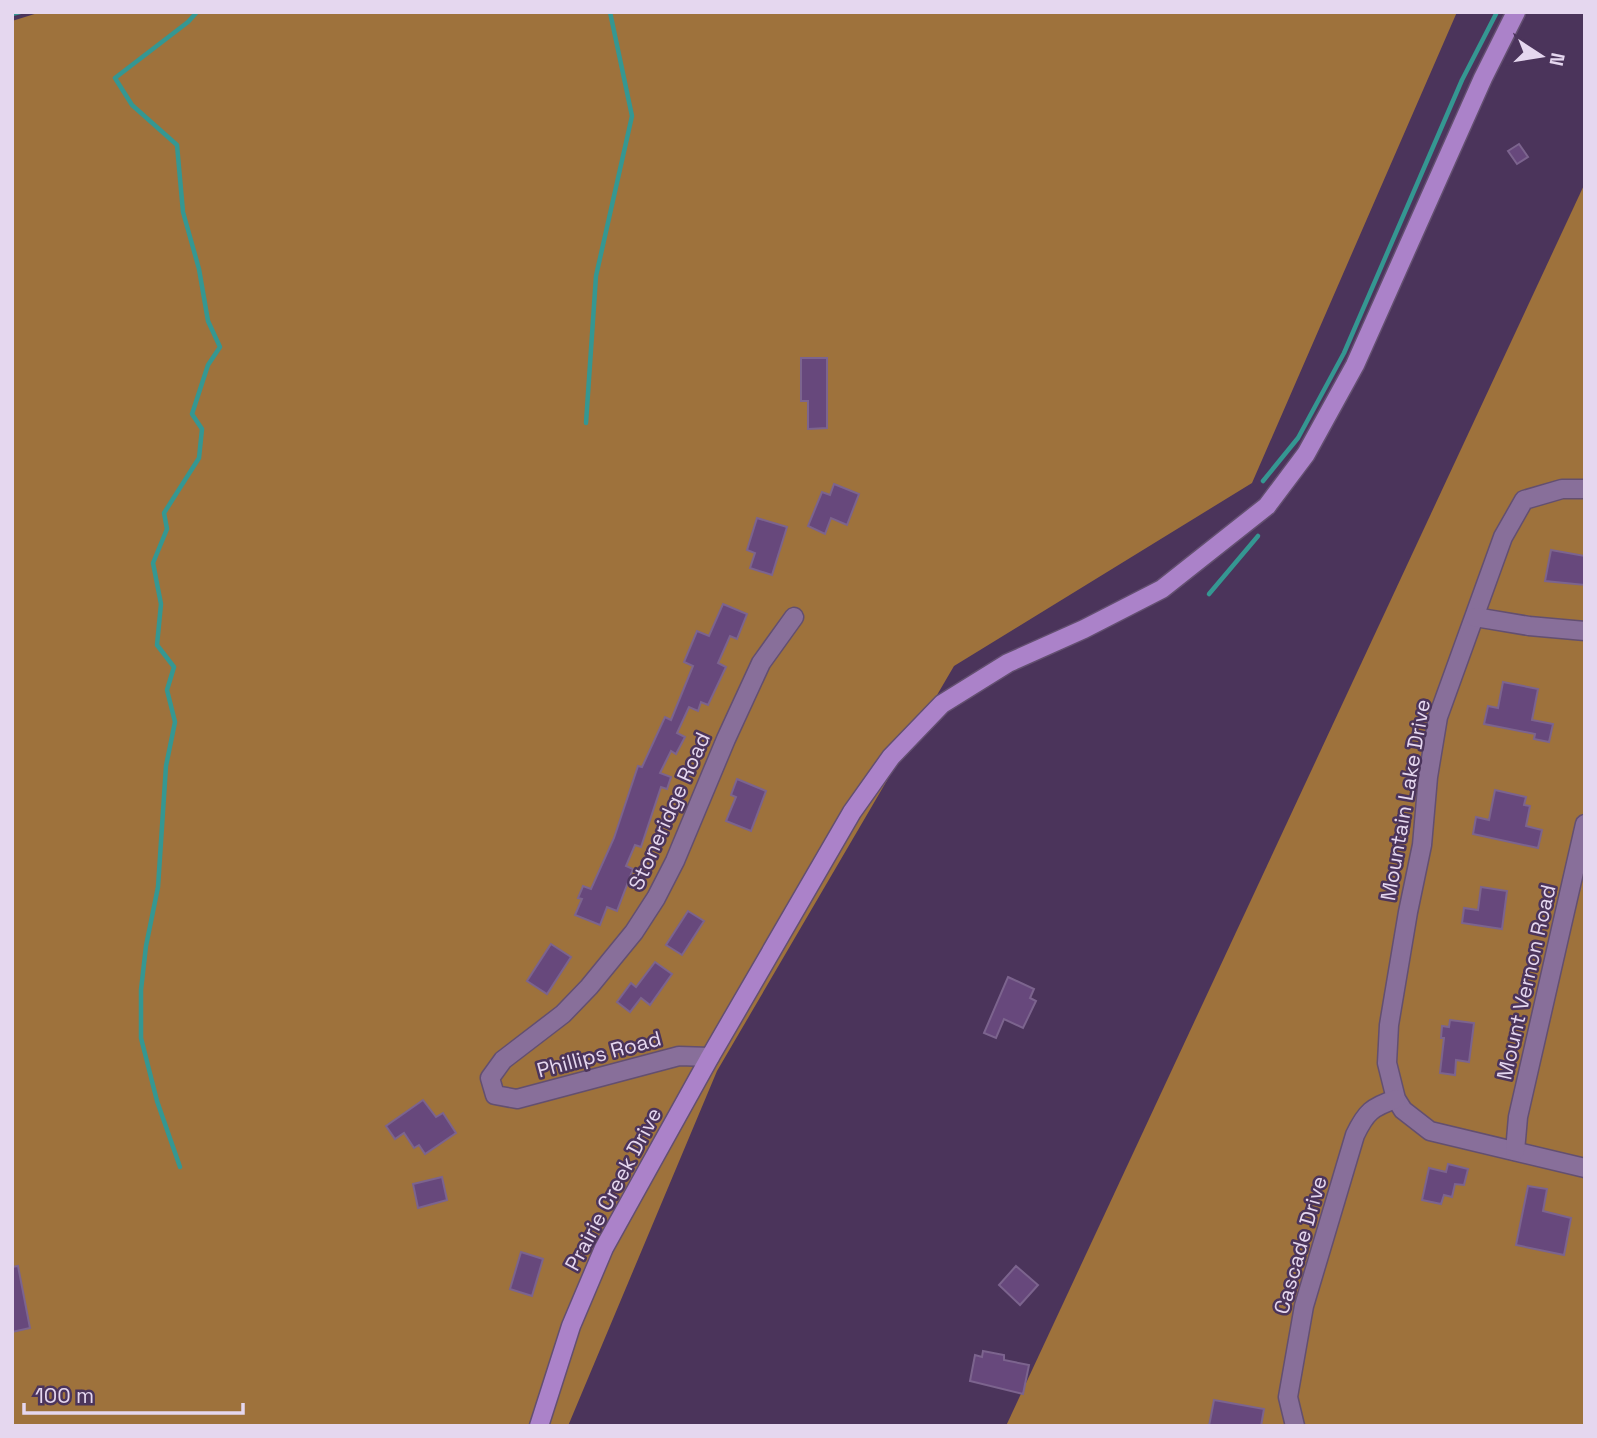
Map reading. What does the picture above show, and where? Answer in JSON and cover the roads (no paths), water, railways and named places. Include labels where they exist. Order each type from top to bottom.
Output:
[{"type":"main road","name":"Prairie Creek Drive","points":[[539,1426],[571,1326],[604,1248],[710,1057],[852,812],[891,757],[942,704],[1008,663],[1084,629],[1162,589],[1267,506],[1306,454],[1355,365],[1483,78],[1516,12]]},
{"type":"street","name":"Mountain Lake Drive","points":[[1396,1099],[1387,1063],[1389,1026],[1422,845],[1428,777],[1438,717],[1503,537],[1524,500],[1562,489],[1585,489]]},
{"type":"street","name":"Stoneridge Road","points":[[501,1096],[495,1095],[490,1078],[503,1060],[563,1014],[580,996],[634,932],[656,898],[676,860],[761,663],[794,617]]},
{"type":"street","points":[[1475,617],[1529,626],[1585,631]]},
{"type":"street","name":"Mount Vernon Road","points":[[1515,1151],[1518,1117],[1585,824]]},
{"type":"street","name":"Phillips Road","points":[[501,1096],[517,1099],[679,1056],[710,1057]]},
{"type":"street","points":[[1396,1099],[1403,1110],[1430,1131],[1585,1168]]},
{"type":"street","name":"Cascade Drive","points":[[1296,1426],[1288,1397],[1304,1306],[1355,1135],[1364,1115],[1378,1105],[1396,1099]]},
{"type":"waterway","points":[[12,14],[20,12]]},
{"type":"waterway","points":[[180,1167],[157,1101],[141,1038],[141,990],[146,946],[158,887],[166,766],[175,722],[167,690],[174,667],[157,645],[161,604],[153,563],[167,529],[164,513],[199,458],[202,429],[192,414],[208,365],[220,347],[208,321],[199,269],[183,212],[177,145],[132,105],[115,78],[188,22],[197,12]]},
{"type":"waterway","points":[[586,423],[596,276],[632,116],[610,12]]},
{"type":"waterway","points":[[1263,481],[1298,438],[1344,353],[1462,80],[1497,12]]},
{"type":"waterway","points":[[1209,594],[1258,536]]}]
